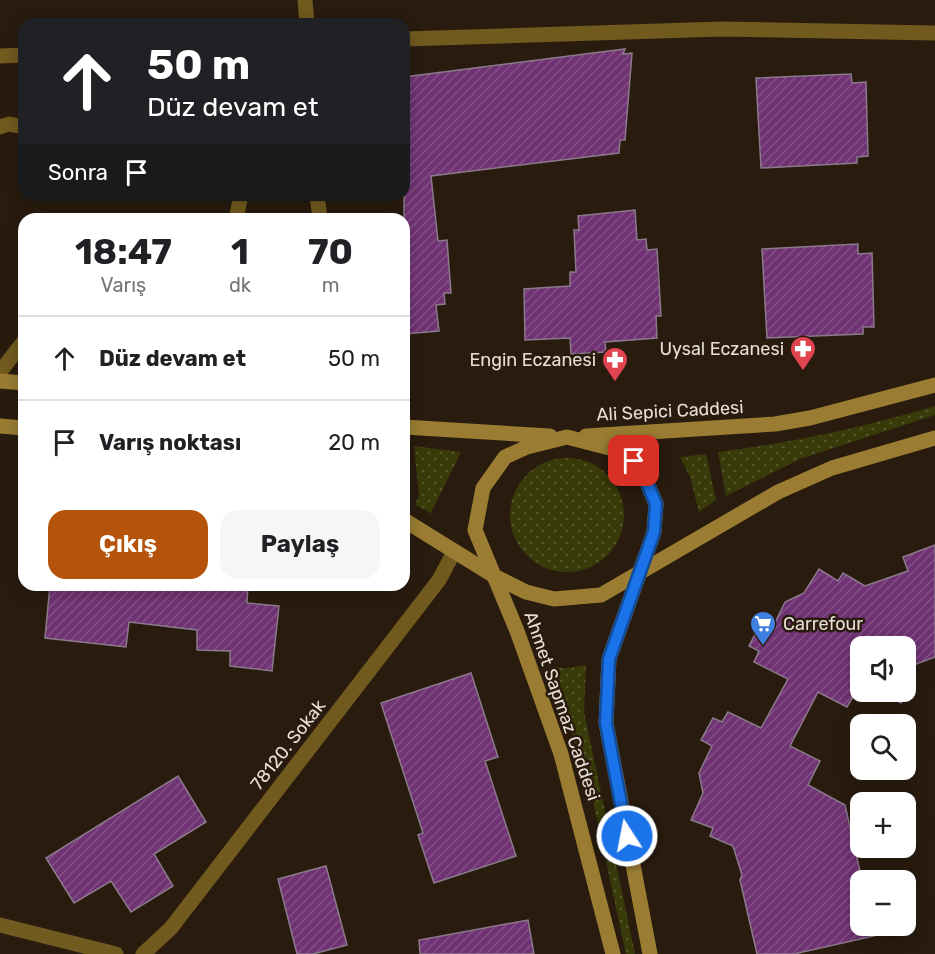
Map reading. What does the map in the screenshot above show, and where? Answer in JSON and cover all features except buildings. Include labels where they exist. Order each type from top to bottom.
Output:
[{"type":"main road","points":[[0,381],[18,383]]},
{"type":"main road","name":"Ali Sepici Caddesi","points":[[410,427],[567,437],[775,424],[810,418],[935,385]]},
{"type":"main road","points":[[0,426],[18,428]]},
{"type":"main road","points":[[496,577],[483,554],[475,530],[483,488],[505,457],[527,447],[567,437],[625,452],[642,471],[656,504],[654,532],[637,574]]},
{"type":"main road","points":[[410,524],[496,577],[526,592],[554,599],[601,595],[778,492],[832,468],[935,438]]},
{"type":"main road","name":"Ahmet Sapmaz Caddesi","points":[[637,574],[609,659],[606,723],[650,954]]},
{"type":"main road","name":"Ahmet Sapmaz Caddesi","points":[[496,577],[561,754],[613,954]]},
{"type":"street","points":[[305,0],[306,18]]},
{"type":"street","points":[[410,39],[722,29],[935,33]]},
{"type":"street","points":[[0,56],[18,55]]},
{"type":"street","points":[[0,128],[9,124],[18,126]]},
{"type":"street","points":[[0,372],[18,349]]},
{"type":"street","name":"78120. Sokak","points":[[143,954],[171,928],[439,580],[454,552]]},
{"type":"street","points":[[0,925],[116,954]]},
{"type":"shaded area","points":[[935,406],[935,415],[800,459],[726,496],[718,452],[828,434]]},
{"type":"shaded area","points":[[414,446],[461,452],[431,513],[415,505],[419,495]]},
{"type":"shaded area","points":[[706,454],[716,500],[699,512],[690,477],[680,457]]},
{"type":"shaded area","points":[[567,458],[589,463],[607,475],[619,493],[624,515],[619,537],[607,555],[589,567],[567,572],[545,567],[527,555],[515,537],[510,515],[515,493],[527,475],[545,463]]},
{"type":"shaded area","points":[[586,665],[584,712],[635,954],[626,954],[593,801],[551,667],[566,668]]},
{"type":"place","name":"Uysal Eczanesi","points":[[803,372]]},
{"type":"place","name":"Engin Eczanesi","points":[[615,383]]},
{"type":"place","name":"Carrefour","points":[[763,647]]},
{"type":"route","points":[[627,836],[606,723],[609,659],[637,574],[654,532],[656,504],[642,471],[634,461]]}]
